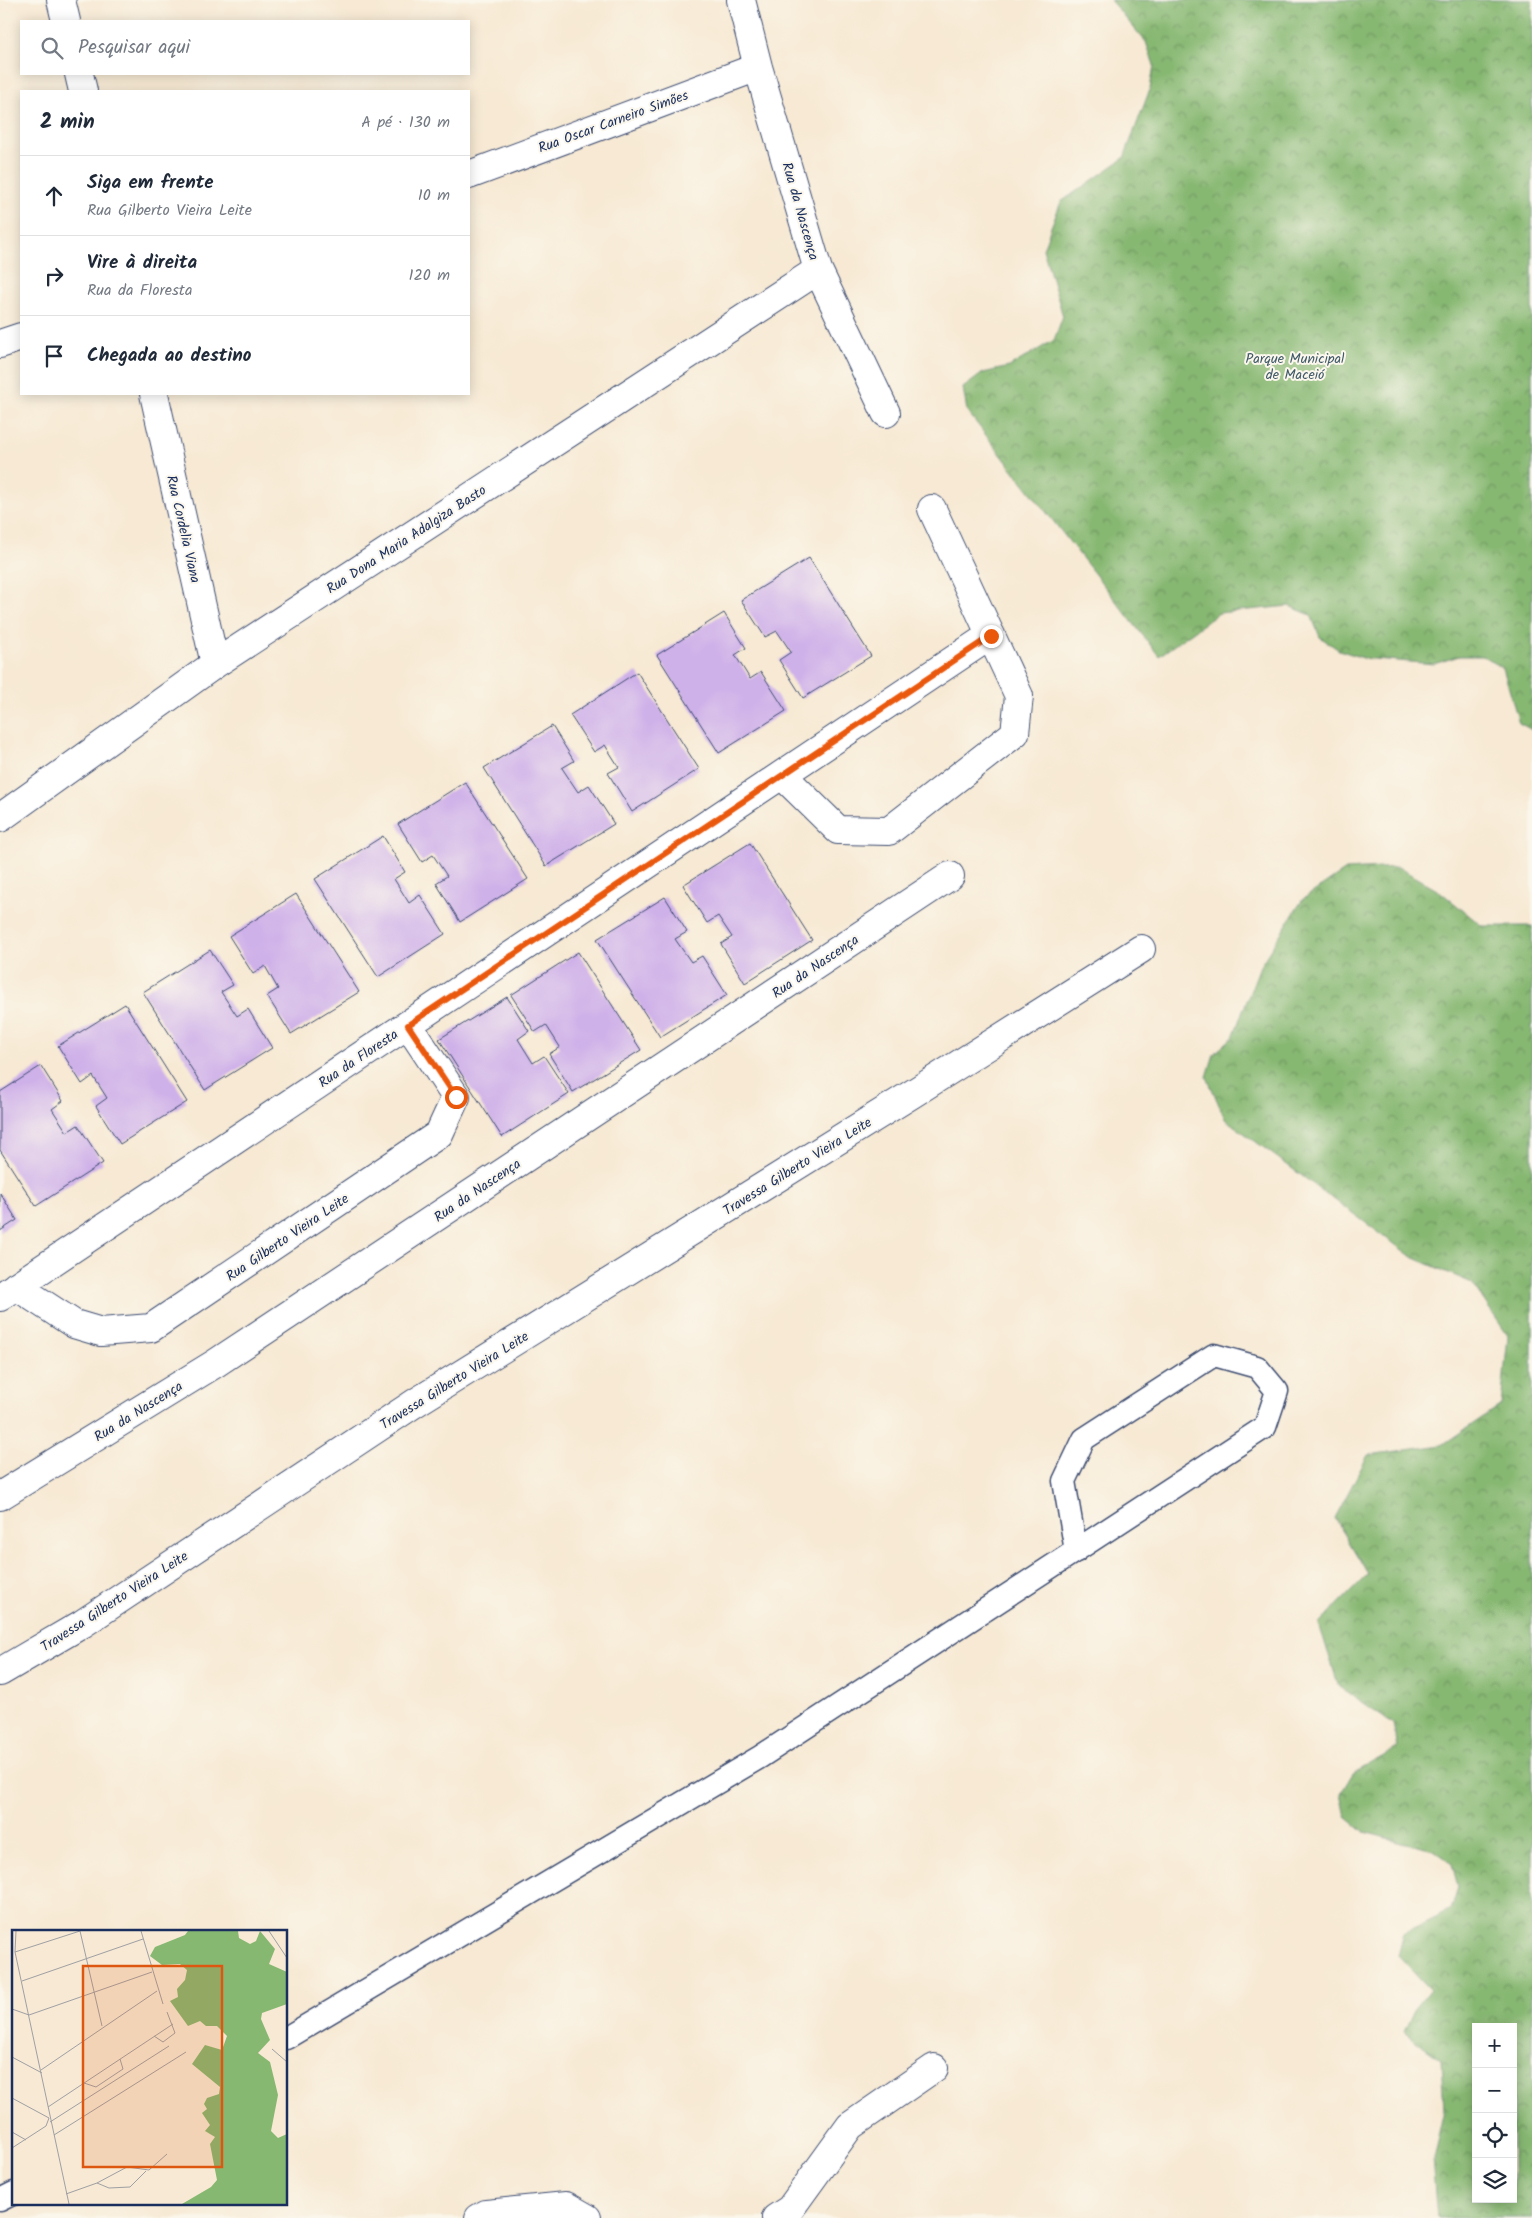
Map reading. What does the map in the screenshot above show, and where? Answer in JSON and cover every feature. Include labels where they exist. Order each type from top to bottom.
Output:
[{"type":"street","points":[[61,0],[66,20]]},
{"type":"street","name":"Rua da Nascença","points":[[741,0],[758,67],[818,270],[886,413]]},
{"type":"street","name":"Rua Oscar Carneiro Simões","points":[[470,175],[758,67]]},
{"type":"street","points":[[79,75],[83,90]]},
{"type":"street","name":"Rua Dona Maria Adalgiza Basto","points":[[0,818],[215,664],[818,270]]},
{"type":"street","points":[[0,344],[20,337]]},
{"type":"street","name":"Rua Cordelia Viana","points":[[154,395],[215,664]]},
{"type":"street","points":[[782,775],[838,830],[889,831],[1015,733],[1019,696],[932,509]]},
{"type":"street","name":"Rua da Floresta","points":[[8,1292],[991,636]]},
{"type":"street","name":"Rua da Nascença","points":[[0,1496],[224,1358],[950,876]]},
{"type":"street","name":"Travessa Gilberto Vieira Leite","points":[[0,1672],[82,1624],[416,1403],[1141,949]]},
{"type":"street","name":"Rua Gilberto Vieira Leite","points":[[8,1292],[74,1324],[101,1332],[152,1328],[439,1134],[456,1097],[408,1025]]},
{"type":"street","points":[[776,2218],[790,2209],[850,2126],[934,2068]]},
{"type":"street","points":[[479,2218],[486,2214],[566,2206],[586,2218]]},
{"type":"lane","points":[[288,2037],[760,1757],[1076,1551],[1265,1427],[1277,1391],[1257,1366],[1214,1355],[1084,1439],[1064,1481],[1076,1551]]},
{"type":"lane","points":[[0,2200],[12,2194]]},
{"type":"green space","name":"Parque Municipal de Maceió","points":[[1110,0],[1532,0],[1532,730],[1519,723],[1503,668],[1483,656],[1459,656],[1434,664],[1363,658],[1339,650],[1320,637],[1311,615],[1289,606],[1219,613],[1159,656],[967,411],[963,388],[983,373],[1009,367],[1054,340],[1063,316],[1043,249],[1051,227],[1061,202],[1124,158],[1150,89],[1154,65],[1146,42]]},
{"type":"green space","points":[[1398,867],[1442,893],[1482,926],[1532,926],[1532,2218],[1438,2218],[1433,2158],[1444,2110],[1441,2060],[1404,2032],[1414,2010],[1430,1990],[1398,1956],[1404,1933],[1451,1910],[1458,1887],[1452,1864],[1433,1850],[1364,1832],[1346,1817],[1341,1793],[1353,1773],[1398,1748],[1393,1724],[1339,1687],[1319,1624],[1368,1574],[1335,1518],[1368,1455],[1442,1445],[1501,1405],[1508,1336],[1472,1283],[1412,1257],[1225,1119],[1207,1077],[1214,1054],[1233,1037],[1260,966],[1303,899],[1346,870]]},
{"type":"building","points":[[809,558],[871,656],[803,698],[779,660],[791,652],[777,631],[765,637],[741,600]]},
{"type":"building","points":[[724,613],[746,648],[735,655],[750,679],[761,672],[786,711],[719,753],[657,655]]},
{"type":"building","points":[[637,672],[699,769],[632,812],[608,773],[619,767],[605,745],[594,752],[570,715]]},
{"type":"building","points":[[552,726],[574,761],[562,768],[578,792],[589,785],[614,824],[546,866],[484,768]]},
{"type":"building","points":[[465,782],[528,879],[460,922],[436,883],[447,876],[433,855],[422,862],[398,824]]},
{"type":"building","points":[[383,836],[405,872],[394,879],[409,903],[420,895],[445,934],[378,977],[315,879]]},
{"type":"building","points":[[750,843],[812,940],[745,983],[721,944],[732,937],[718,916],[707,923],[683,885]]},
{"type":"building","points":[[296,894],[359,992],[291,1034],[267,996],[278,989],[265,966],[253,974],[229,936]]},
{"type":"building","points":[[665,897],[687,932],[675,939],[691,962],[702,956],[727,995],[660,1037],[597,939]]},
{"type":"building","points":[[210,950],[233,985],[221,992],[237,1016],[248,1009],[272,1048],[205,1090],[143,992]]},
{"type":"building","points":[[578,952],[641,1050],[573,1092],[549,1054],[560,1047],[546,1025],[535,1032],[511,995]]},
{"type":"building","points":[[507,997],[529,1031],[518,1039],[533,1063],[544,1056],[569,1094],[502,1137],[439,1039]]},
{"type":"building","points":[[125,1004],[187,1102],[120,1144],[96,1106],[107,1098],[93,1076],[82,1084],[58,1046]]},
{"type":"building","points":[[41,1066],[63,1101],[52,1109],[67,1132],[78,1125],[103,1163],[36,1206],[0,1150],[0,1092]]},
{"type":"building","points":[[0,1193],[17,1220],[0,1231]]},
{"type":"route","points":[[456,1097],[408,1025],[991,636]]}]
